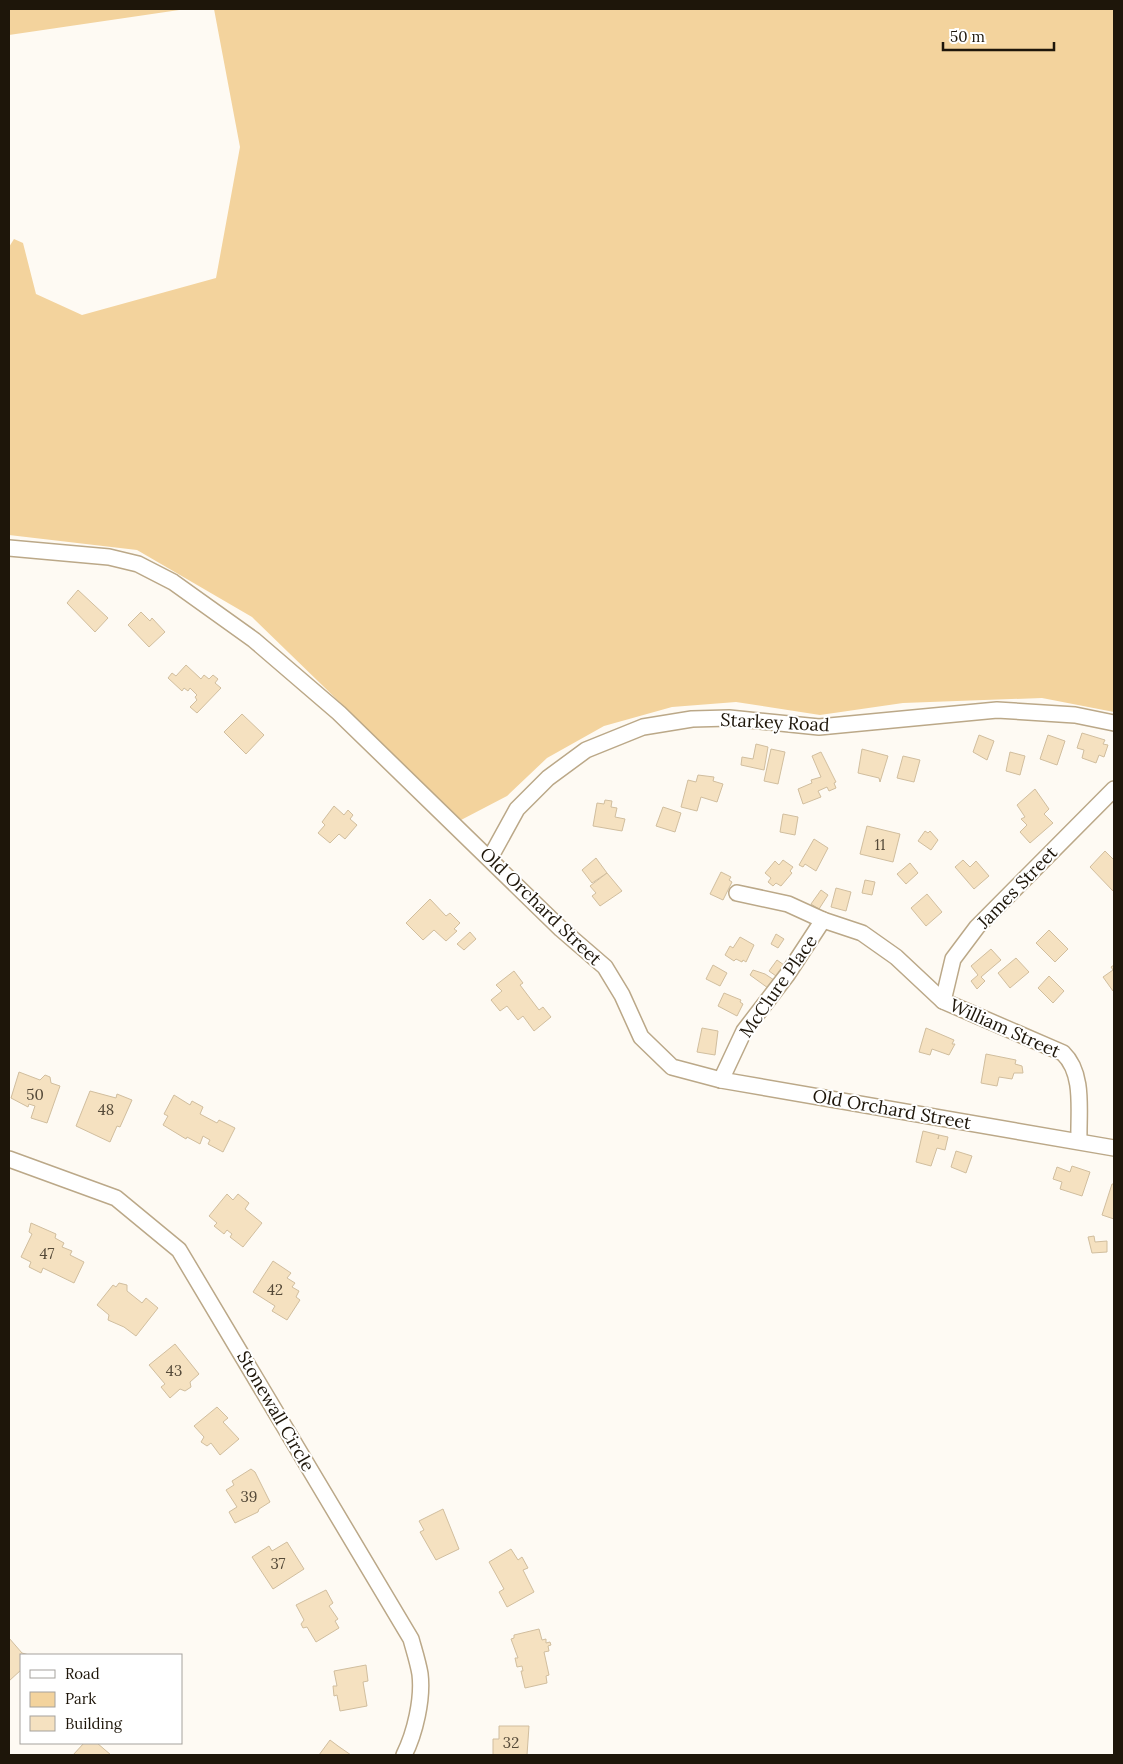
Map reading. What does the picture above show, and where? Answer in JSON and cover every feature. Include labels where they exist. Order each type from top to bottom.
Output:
[{"type":"street","name":"Old Orchard Street","points":[[9,548],[108,557],[138,564],[173,582],[254,640],[339,713],[490,858],[561,930],[605,967],[622,995],[641,1037],[672,1067],[721,1080],[1114,1148]]},
{"type":"street","name":"Starkey Road","points":[[490,858],[516,809],[548,778],[586,750],[643,728],[692,719],[729,718],[819,728],[996,710],[1075,714],[1114,723]]},
{"type":"street","name":"James Street","points":[[943,1000],[953,959],[977,927],[1114,789]]},
{"type":"street","name":"William Street","points":[[737,893],[788,904],[823,920],[862,933],[896,957],[943,1000],[1063,1053],[1072,1061],[1077,1078],[1079,1141]]},
{"type":"street","name":"McClure Place","points":[[721,1080],[744,1031],[787,976],[823,920]]},
{"type":"street","name":"Stonewall Circle","points":[[9,1159],[116,1198],[179,1250],[411,1639],[420,1675],[419,1704],[404,1755]]},
{"type":"green space","points":[[9,9],[186,9],[9,35]]},
{"type":"green space","points":[[214,9],[1114,9],[1114,712],[1042,698],[903,703],[820,715],[736,702],[672,707],[604,726],[547,758],[507,796],[461,820],[252,617],[137,550],[9,535],[9,247],[14,239],[23,243],[36,294],[82,315],[216,278],[240,147]]},
{"type":"building","points":[[78,590],[108,618],[95,632],[67,603]]},
{"type":"building","points":[[141,612],[150,621],[152,618],[165,632],[149,647],[128,625]]},
{"type":"building","points":[[186,665],[201,679],[204,675],[209,679],[213,675],[218,679],[215,683],[221,688],[197,713],[190,707],[197,700],[195,697],[197,695],[190,688],[188,691],[184,688],[182,691],[168,678],[172,673],[176,676]]},
{"type":"building","points":[[242,714],[264,735],[246,754],[224,732]]},
{"type":"building","points":[[1082,733],[1105,740],[1103,744],[1108,745],[1104,757],[1099,755],[1096,763],[1082,758],[1084,750],[1077,748]]},
{"type":"building","points":[[979,735],[994,741],[987,760],[973,752]]},
{"type":"building","points":[[1048,735],[1065,741],[1057,765],[1040,759]]},
{"type":"building","points":[[756,744],[768,747],[764,770],[741,765],[742,757],[753,759]]},
{"type":"building","points":[[771,749],[785,752],[778,784],[764,781]]},
{"type":"building","points":[[862,749],[888,756],[880,782],[879,778],[858,773]]},
{"type":"building","points":[[821,752],[836,782],[834,783],[836,788],[829,791],[827,787],[818,791],[821,797],[803,804],[798,789],[812,783],[811,780],[821,777],[812,756]]},
{"type":"building","points":[[1010,752],[1025,756],[1020,775],[1006,771]]},
{"type":"building","points":[[903,756],[920,760],[914,782],[897,778]]},
{"type":"building","points":[[698,775],[714,777],[713,781],[723,784],[717,802],[701,797],[697,811],[681,807],[688,780],[696,782]]},
{"type":"building","points":[[1035,789],[1049,809],[1044,814],[1053,823],[1030,843],[1020,832],[1027,825],[1021,819],[1025,817],[1017,805]]},
{"type":"building","points":[[605,800],[612,801],[611,807],[617,808],[615,817],[625,819],[622,831],[593,826],[597,803],[604,804]]},
{"type":"building","points":[[334,806],[344,815],[348,810],[353,815],[350,819],[357,825],[345,839],[339,834],[330,843],[318,833],[325,825],[322,822]]},
{"type":"building","points":[[663,807],[681,813],[675,832],[656,826]]},
{"type":"building","points":[[783,814],[798,817],[795,835],[780,832]]},
{"type":"building","points":[[867,826],[900,834],[893,862],[860,854]]},
{"type":"building","points":[[925,831],[928,833],[930,831],[938,840],[931,850],[918,841]]},
{"type":"building","points":[[814,839],[828,848],[816,871],[805,864],[803,867],[799,865]]},
{"type":"building","points":[[1105,851],[1114,860],[1114,892],[1090,867]]},
{"type":"building","points":[[596,858],[607,873],[592,883],[582,870]]},
{"type":"building","points":[[783,860],[793,867],[790,871],[792,873],[781,886],[776,883],[773,886],[768,882],[771,878],[765,873],[775,861],[779,865]]},
{"type":"building","points":[[963,860],[970,867],[976,861],[989,876],[974,889],[955,867]]},
{"type":"building","points":[[910,863],[918,873],[906,884],[897,874]]},
{"type":"building","points":[[721,872],[731,877],[729,880],[732,882],[723,900],[710,894]]},
{"type":"building","points":[[607,873],[622,891],[600,906],[592,896],[596,893],[590,886]]},
{"type":"building","points":[[865,880],[875,882],[872,895],[862,893]]},
{"type":"building","points":[[836,888],[851,892],[846,911],[831,907]]},
{"type":"building","points":[[821,890],[828,895],[819,909],[811,904]]},
{"type":"building","points":[[927,894],[942,912],[926,926],[911,908]]},
{"type":"building","points":[[430,899],[446,916],[450,913],[460,923],[454,929],[457,931],[446,941],[434,930],[423,940],[406,923]]},
{"type":"building","points":[[1049,930],[1068,949],[1055,962],[1036,943]]},
{"type":"building","points":[[470,932],[476,939],[464,950],[457,944]]},
{"type":"building","points":[[776,934],[784,939],[778,948],[771,944]]},
{"type":"building","points":[[740,937],[754,945],[746,962],[736,959],[734,961],[725,955],[730,946],[733,948]]},
{"type":"building","points":[[991,949],[1001,960],[981,977],[985,981],[977,989],[971,981],[978,975],[971,966]]},
{"type":"building","points":[[1016,958],[1029,972],[1010,988],[998,973]]},
{"type":"building","points":[[777,960],[784,965],[776,976],[769,971]]},
{"type":"building","points":[[713,965],[727,973],[720,986],[706,979]]},
{"type":"building","points":[[1114,965],[1113,991],[1103,977],[1113,970],[1111,967]]},
{"type":"building","points":[[753,970],[765,974],[774,980],[768,988],[750,975]]},
{"type":"building","points":[[514,971],[523,983],[520,985],[539,1010],[543,1007],[551,1017],[534,1031],[523,1016],[518,1020],[507,1006],[500,1011],[491,1000],[502,991],[496,985]]},
{"type":"building","points":[[1049,976],[1064,991],[1053,1003],[1038,988]]},
{"type":"building","points":[[724,993],[741,1000],[740,1002],[743,1004],[737,1016],[718,1006]]},
{"type":"building","points":[[702,1028],[718,1031],[715,1055],[697,1052]]},
{"type":"building","points":[[926,1028],[954,1040],[952,1044],[955,1044],[949,1055],[932,1049],[930,1055],[919,1052]]},
{"type":"building","points":[[986,1054],[1016,1060],[1015,1064],[1022,1066],[1023,1073],[1014,1073],[1012,1079],[999,1077],[997,1086],[981,1083]]},
{"type":"building","points":[[19,1072],[40,1080],[45,1075],[50,1077],[51,1083],[60,1086],[47,1123],[31,1118],[35,1106],[29,1104],[28,1107],[11,1098]]},
{"type":"building","points":[[90,1091],[116,1098],[117,1094],[132,1100],[120,1127],[117,1126],[110,1142],[76,1126]]},
{"type":"building","points":[[174,1095],[190,1105],[192,1101],[203,1107],[200,1114],[217,1123],[219,1120],[235,1128],[223,1152],[208,1144],[210,1140],[203,1136],[200,1144],[187,1137],[186,1139],[163,1125],[168,1116],[164,1114]]},
{"type":"building","points":[[923,1131],[948,1137],[945,1150],[937,1148],[931,1166],[916,1162]]},
{"type":"building","points":[[956,1151],[972,1156],[966,1173],[951,1167]]},
{"type":"building","points":[[1072,1166],[1090,1172],[1082,1196],[1060,1189],[1062,1182],[1053,1179],[1057,1167],[1070,1172]]},
{"type":"building","points":[[1112,1184],[1114,1184],[1114,1219],[1102,1215]]},
{"type":"building","points":[[227,1194],[233,1200],[238,1194],[249,1203],[245,1209],[262,1223],[243,1247],[230,1237],[232,1234],[227,1230],[224,1234],[214,1226],[217,1223],[209,1216]]},
{"type":"building","points":[[31,1223],[56,1234],[55,1238],[64,1243],[62,1247],[72,1251],[70,1255],[84,1262],[74,1283],[43,1268],[41,1273],[29,1267],[31,1262],[21,1257],[32,1234],[29,1232]]},
{"type":"building","points":[[1094,1236],[1095,1242],[1107,1241],[1107,1252],[1092,1253],[1088,1237]]},
{"type":"building","points":[[273,1261],[291,1273],[287,1278],[295,1283],[292,1287],[299,1291],[296,1297],[300,1300],[287,1320],[272,1311],[275,1306],[253,1292]]},
{"type":"building","points":[[119,1283],[127,1285],[127,1291],[142,1303],[146,1298],[158,1308],[136,1336],[124,1327],[108,1320],[109,1315],[97,1305],[113,1285],[116,1287]]},
{"type":"building","points":[[175,1344],[199,1374],[190,1382],[191,1387],[185,1391],[180,1389],[170,1398],[161,1387],[165,1384],[149,1365]]},
{"type":"building","points":[[217,1407],[228,1418],[223,1422],[239,1439],[220,1455],[211,1443],[207,1446],[201,1442],[204,1437],[194,1426]]},
{"type":"building","points":[[251,1469],[255,1472],[270,1502],[259,1509],[258,1512],[235,1523],[229,1512],[237,1507],[226,1490],[234,1485],[232,1481]]},
{"type":"building","points":[[443,1509],[459,1549],[436,1560],[420,1532],[424,1530],[419,1521]]},
{"type":"building","points":[[287,1542],[304,1569],[273,1589],[252,1557],[269,1546],[272,1551]]},
{"type":"building","points":[[511,1549],[518,1560],[522,1557],[528,1568],[523,1570],[534,1592],[507,1607],[499,1592],[504,1589],[489,1562]]},
{"type":"building","points":[[326,1590],[333,1603],[329,1606],[338,1619],[335,1621],[339,1628],[316,1642],[307,1627],[303,1628],[301,1624],[304,1620],[296,1605]]},
{"type":"building","points":[[539,1629],[542,1640],[546,1639],[546,1643],[550,1642],[551,1645],[548,1646],[549,1651],[544,1652],[549,1675],[546,1676],[547,1683],[525,1688],[521,1671],[523,1671],[522,1666],[517,1667],[515,1658],[518,1658],[511,1639],[514,1638],[514,1635]]},
{"type":"building","points":[[9,1638],[22,1653],[26,1654],[20,1654],[20,1671],[9,1681]]},
{"type":"building","points":[[366,1665],[368,1681],[363,1682],[367,1706],[340,1711],[337,1695],[334,1696],[333,1686],[337,1686],[334,1671]]},
{"type":"building","points":[[499,1726],[529,1726],[527,1755],[493,1755],[493,1739],[499,1739]]},
{"type":"building","points":[[330,1740],[338,1746],[351,1755],[319,1755]]},
{"type":"building","points":[[83,1744],[98,1744],[111,1755],[73,1755]]}]
